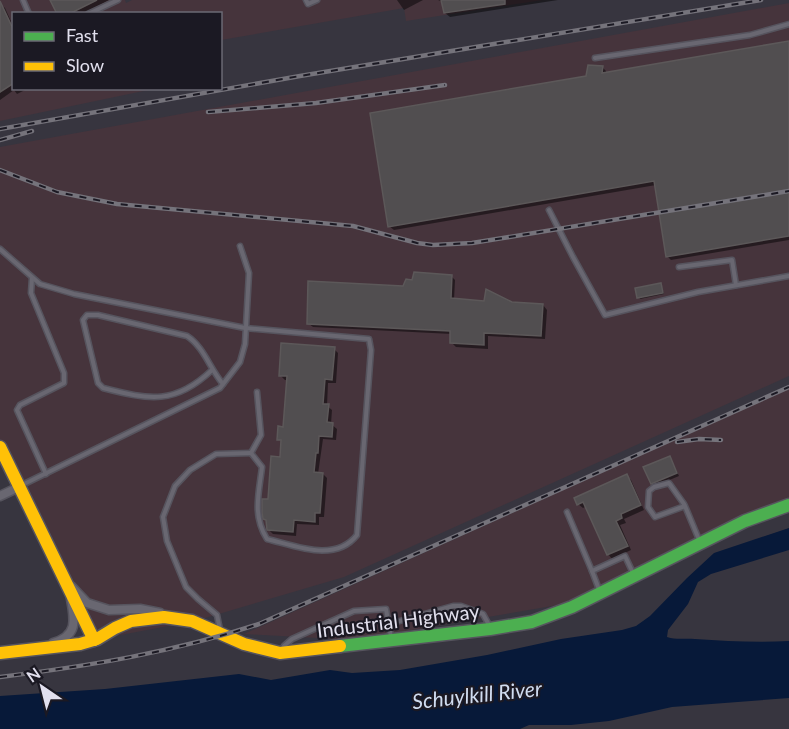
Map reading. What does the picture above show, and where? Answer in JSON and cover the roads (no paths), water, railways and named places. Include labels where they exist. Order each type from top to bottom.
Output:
[{"type":"street","points":[[0,447],[94,640]]},
{"type":"street","points":[[0,496],[19,487]]},
{"type":"street","name":"Industrial Highway","points":[[0,653],[73,645],[94,640],[116,627],[156,615],[195,621],[221,635],[261,651],[280,653],[490,629],[532,622],[572,607],[745,521],[789,505]]},
{"type":"street","points":[[68,584],[87,603],[109,610],[140,609],[184,618]]},
{"type":"street","points":[[32,649],[60,642],[70,633],[75,623],[68,584]]},
{"type":"lane","points":[[92,12],[118,0]]},
{"type":"lane","points":[[306,0],[308,4],[317,0]]},
{"type":"lane","points":[[595,58],[750,35],[789,24]]},
{"type":"lane","points":[[549,210],[605,315],[698,292],[789,276]]},
{"type":"lane","points":[[19,487],[210,393],[223,384],[240,362],[245,344],[249,273],[240,246]]},
{"type":"lane","points":[[0,249],[40,284],[74,294],[245,328],[369,339],[371,350],[357,535],[349,545],[336,550],[310,550],[267,539],[260,527],[257,512],[262,467],[251,453]]},
{"type":"lane","points":[[679,267],[732,260],[736,285]]},
{"type":"lane","points":[[32,278],[31,293],[64,373],[64,383],[20,405],[18,410],[46,474]]},
{"type":"lane","points":[[212,370],[192,388],[174,395],[154,398],[103,388],[98,383],[83,320],[87,315],[98,315],[187,336],[197,342],[212,370],[223,384]]},
{"type":"lane","points":[[251,453],[261,435],[257,392]]},
{"type":"lane","points":[[221,635],[217,615],[186,587],[178,571],[167,541],[163,517],[176,486],[190,470],[216,454],[251,453]]},
{"type":"lane","points":[[685,506],[654,516],[648,507],[649,491],[654,487],[669,483],[685,506],[701,542]]},
{"type":"lane","points":[[567,512],[600,593]]},
{"type":"lane","points":[[592,571],[625,556],[634,576]]},
{"type":"lane","points":[[389,624],[453,606],[461,606],[483,615],[490,629]]},
{"type":"lane","points":[[280,653],[292,639],[354,611],[386,609],[392,641]]},
{"type":"water","name":"Schuylkill River","points":[[789,528],[789,550],[711,574],[698,582],[688,604],[668,630],[667,637],[742,642],[789,641],[789,698],[672,707],[609,721],[571,725],[529,725],[520,729],[0,729],[0,696],[105,689],[239,674],[271,680],[330,670],[352,673],[400,670],[561,639],[622,630],[636,626],[650,616],[714,553]]},
{"type":"railway","points":[[222,90],[761,0]]},
{"type":"railway","points":[[208,112],[316,103],[445,85]]},
{"type":"railway","points":[[0,129],[221,90]]},
{"type":"railway","points":[[0,140],[32,131]]},
{"type":"railway","points":[[0,170],[57,192],[117,204],[353,226],[433,245],[472,243],[789,191]]},
{"type":"railway","points":[[0,677],[131,657],[196,643],[259,624],[789,387]]},
{"type":"railway","points":[[677,442],[699,439],[721,440]]}]
